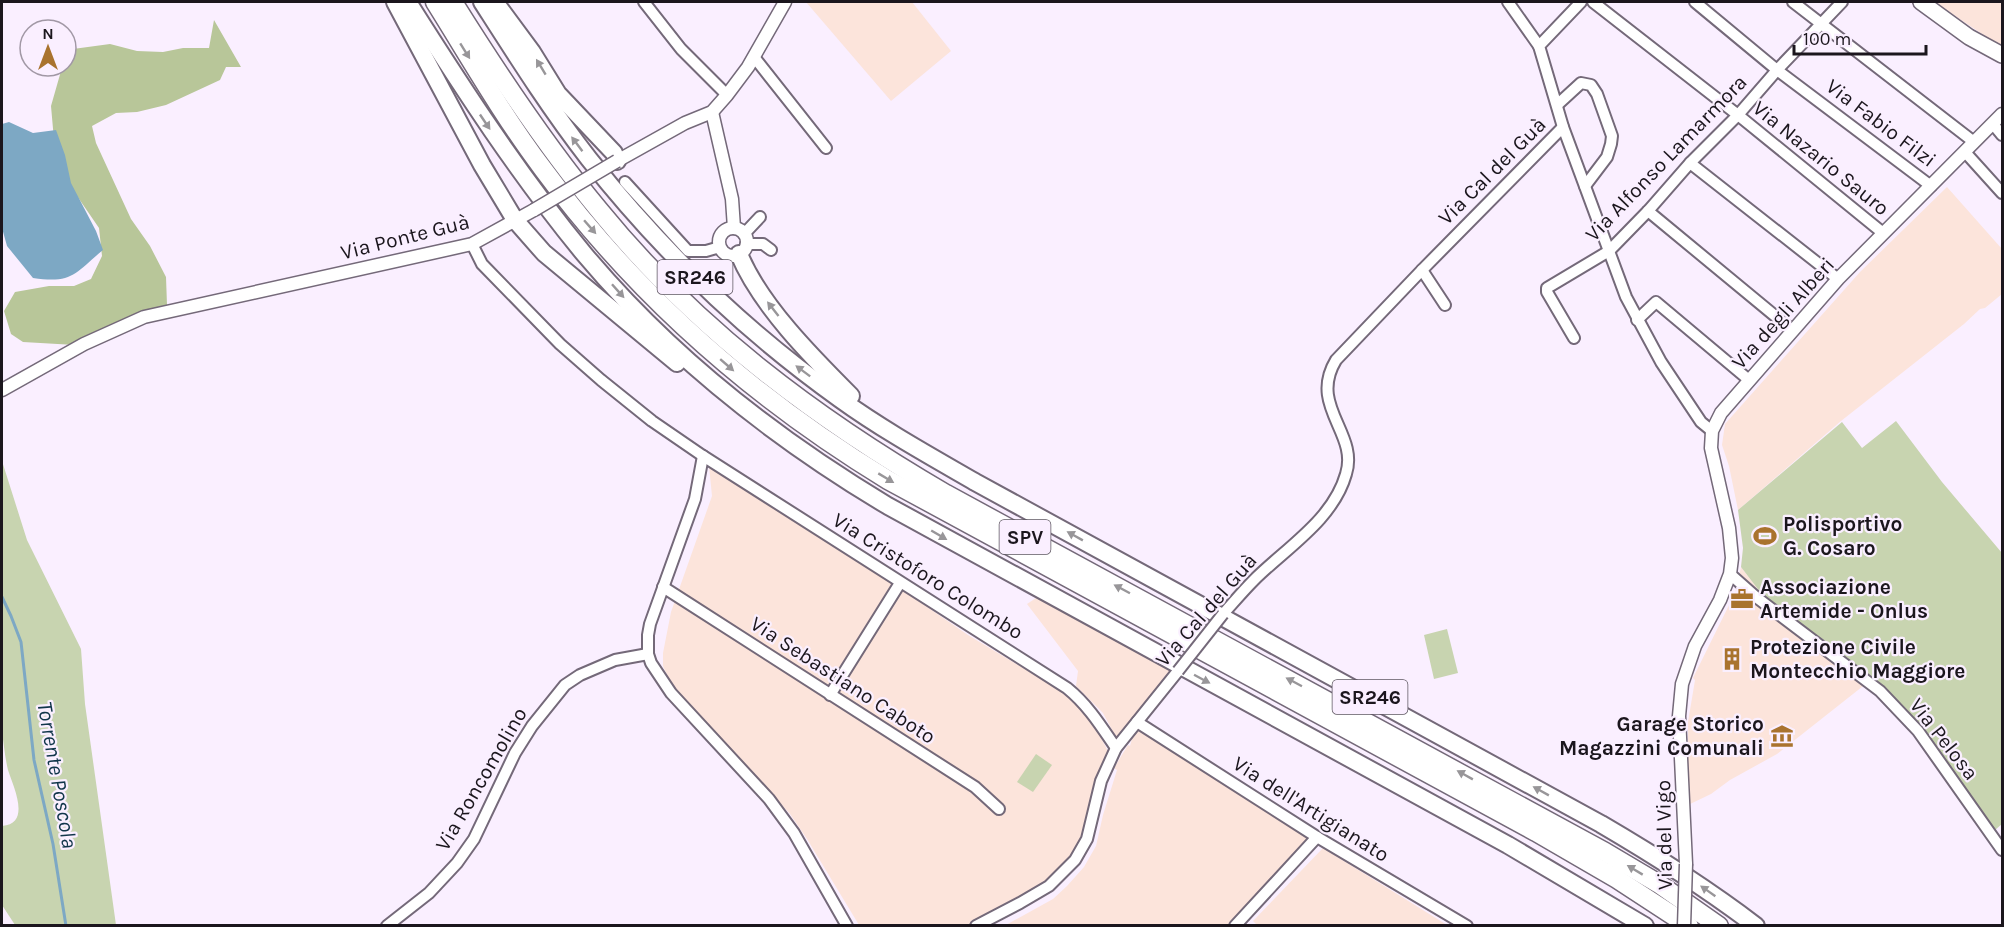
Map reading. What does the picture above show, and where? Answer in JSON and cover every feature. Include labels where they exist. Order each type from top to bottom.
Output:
[{"type":"highway","points":[[395,2],[482,165],[515,220],[544,253],[579,283],[760,428],[800,455],[949,541],[1569,880],[1645,926]]},
{"type":"highway","points":[[408,2],[510,159],[586,256],[624,298],[705,375],[842,478]]},
{"type":"highway","name":"SPV","points":[[435,2],[517,132],[572,207],[617,259],[686,329],[783,410],[888,480],[1545,837],[1617,879],[1689,926]]},
{"type":"highway","name":"SPV","points":[[453,2],[532,124],[605,218],[646,264],[698,315],[753,364],[802,401],[866,446],[946,494],[1587,842],[1659,884],[1719,926]]},
{"type":"highway","name":"SR246","points":[[482,2],[560,121],[632,211],[710,292],[758,334],[841,400],[880,426],[975,482],[1601,824],[1667,864],[1756,926]]},
{"type":"highway","points":[[495,2],[532,52],[558,94],[614,153],[617,161]]},
{"type":"highway","points":[[741,240],[750,276],[762,294],[800,343],[854,399],[975,482]]},
{"type":"main road","points":[[1921,2],[1969,37],[2002,55]]},
{"type":"street","points":[[644,2],[681,49],[728,95]]},
{"type":"street","name":"Via Ponte Guà","points":[[2,390],[84,344],[144,317],[472,244],[685,123],[712,111],[728,95],[754,57],[785,2]]},
{"type":"street","name":"Via Cal del Guà","points":[[976,926],[1049,886],[1075,860],[1086,839],[1101,781],[1116,748],[1253,580],[1329,508],[1347,472],[1348,453],[1328,401],[1327,385],[1331,368],[1348,346],[1563,127],[1539,46],[1508,2]]},
{"type":"street","points":[[1539,46],[1581,2]]},
{"type":"street","name":"Via Nazario Sauro","points":[[1593,2],[1738,115],[1883,233]]},
{"type":"street","name":"Via Fabio Filzi","points":[[1695,2],[1777,70],[1931,186]]},
{"type":"street","points":[[1793,2],[1974,142]]},
{"type":"street","name":"Via Alfonso Lamarmora","points":[[1574,338],[1547,292],[1547,288],[1608,251],[1842,2]]},
{"type":"street","points":[[754,57],[826,148]]},
{"type":"street","points":[[1557,105],[1581,83],[1591,85],[1597,94],[1612,136],[1607,157],[1585,186]]},
{"type":"street","points":[[712,111],[741,240]]},
{"type":"street","name":"Via degli Alberi","points":[[1712,431],[1721,413],[1838,279],[2002,114]]},
{"type":"street","points":[[1993,124],[2002,135]]},
{"type":"street","points":[[1563,127],[1608,251],[1637,320],[1661,362],[1701,422],[1712,431],[1711,448],[1729,528],[1732,558],[1730,574]]},
{"type":"street","points":[[1965,152],[2002,193]]},
{"type":"street","points":[[1690,163],[1838,279]]},
{"type":"street","points":[[625,182],[688,251],[706,251],[720,247]]},
{"type":"street","points":[[1648,211],[1792,330]]},
{"type":"street","points":[[760,217],[741,240],[730,255],[722,251],[720,247],[719,243],[725,231],[741,240],[764,244],[771,250]]},
{"type":"street","name":"Via Cristoforo Colombo","points":[[472,244],[482,264],[560,344],[652,421],[702,456],[1067,688],[1080,698],[1093,713],[1116,748]]},
{"type":"street","points":[[1422,270],[1444,305]]},
{"type":"street","points":[[1637,320],[1656,302],[1749,380]]},
{"type":"street","points":[[702,456],[695,499],[650,624],[648,654],[657,674],[671,693],[782,816],[847,926]]},
{"type":"street","name":"Via Pelosa","points":[[1730,574],[1756,597],[1880,691],[1918,732],[2002,850]]},
{"type":"street","name":"Via del Vigo","points":[[1684,926],[1686,827],[1679,716],[1682,684],[1695,646],[1720,600],[1730,574]]},
{"type":"street","points":[[830,695],[900,583]]},
{"type":"street","name":"Via Sebastiano Caboto","points":[[663,587],[975,788],[999,809]]},
{"type":"street","name":"Via Roncomolino","points":[[387,926],[429,893],[457,863],[479,829],[515,753],[532,726],[566,685],[579,675],[615,660],[648,654]]},
{"type":"street","name":"Via dell'Artigianato","points":[[1137,722],[1317,837],[1467,926]]},
{"type":"street","points":[[1242,923],[1317,837]]},
{"type":"shaded area","points":[[806,2],[912,2],[951,51],[891,101]]},
{"type":"shaded area","points":[[1935,2],[2002,2],[2002,47],[1967,24]]},
{"type":"shaded area","points":[[1947,187],[2002,249],[2002,294],[1985,308],[1980,309],[1841,421],[1738,510],[1722,445],[1725,424],[1860,272]]},
{"type":"shaded area","points":[[708,456],[968,635],[1058,689],[1078,705],[1092,721],[1109,753],[1083,842],[1058,877],[975,925],[859,925],[790,814],[671,684],[663,666],[663,653],[671,612],[712,496]]},
{"type":"shaded area","points":[[1741,567],[1767,601],[1872,679],[1777,754],[1730,780],[1711,794],[1688,805],[1688,722],[1695,680],[1693,678],[1735,593]]},
{"type":"shaded area","points":[[1039,596],[1180,666],[1138,720],[1312,841],[1231,925],[1004,926],[1053,899],[1084,867],[1096,846],[1117,770],[1114,768],[1128,745],[1130,746],[1137,721],[1118,741],[1103,713],[1076,686],[1078,671],[1027,604]]},
{"type":"shaded area","points":[[1323,848],[1447,925],[1257,925],[1253,921]]},
{"type":"green space","points":[[214,20],[241,67],[226,67],[220,80],[166,105],[137,112],[116,113],[92,126],[96,143],[131,219],[150,246],[166,277],[167,305],[134,317],[75,345],[23,342],[11,334],[4,311],[15,292],[49,286],[74,286],[91,279],[102,256],[99,228],[64,177],[54,140],[51,106],[59,78],[78,78],[78,48],[110,44],[137,51],[163,52],[183,48],[209,48]]},
{"type":"green space","points":[[1896,421],[1942,482],[2002,553],[2002,824],[1995,830],[1922,733],[1767,601],[1741,567],[1743,548],[1738,510],[1842,422],[1862,448]]},
{"type":"green space","points":[[2,461],[27,540],[81,649],[85,704],[116,925],[15,925],[2,905],[2,826],[11,824],[16,819],[18,803],[7,765],[2,732]]},
{"type":"green space","points":[[1447,629],[1458,673],[1434,679],[1424,635]]},
{"type":"green space","points":[[1036,754],[1052,765],[1033,792],[1017,782]]},
{"type":"water","points":[[9,122],[33,133],[56,130],[65,155],[71,183],[96,231],[103,250],[79,271],[65,278],[33,278],[7,246],[2,228],[2,124]]},
{"type":"waterway","name":"Torrente Poscola","points":[[2,597],[21,642],[34,760],[53,844],[66,926]]},
{"type":"place","name":"Polisportivo G. Cosaro","points":[[1765,536]]},
{"type":"place","name":"Associazione Artemide - Onlus","points":[[1742,599]]},
{"type":"place","name":"Protezione Civile Montecchio Maggiore","points":[[1732,659]]},
{"type":"place","name":"Garage Storico Magazzini Comunali","points":[[1782,736]]}]
